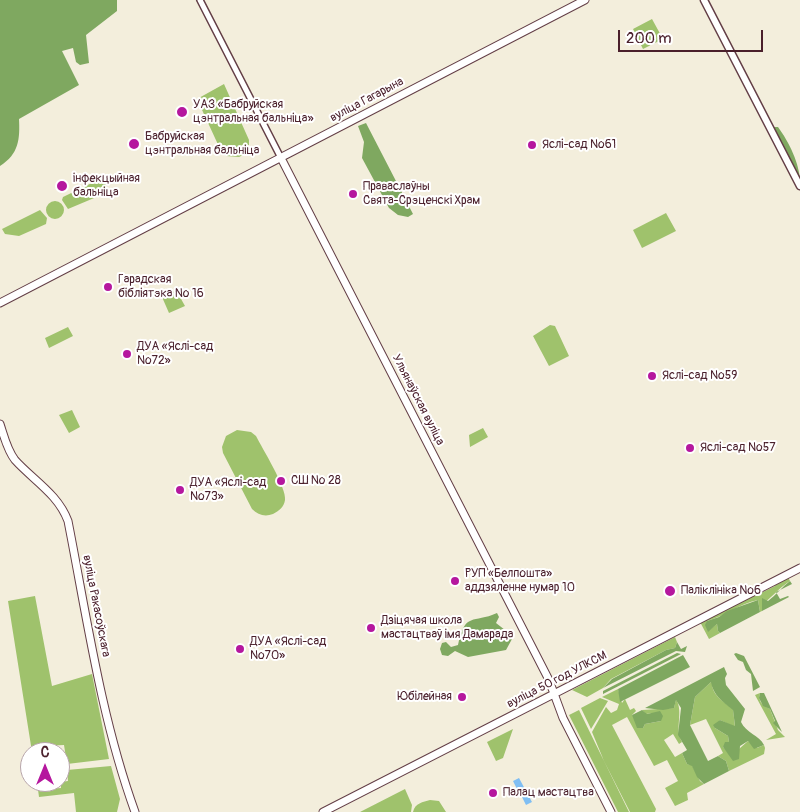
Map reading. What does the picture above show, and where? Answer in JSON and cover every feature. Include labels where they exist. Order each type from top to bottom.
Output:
[{"type":"main road","name":"вуліца Гагарына","points":[[0,303],[586,0]]},
{"type":"main road","name":"Ульянаўская вуліца","points":[[281,158],[549,680],[563,718],[611,812]]},
{"type":"main road","name":"вуліца Ракасоўскага","points":[[0,424],[8,450],[58,500],[68,520],[109,723],[117,757],[135,812]]},
{"type":"main road","name":"вуліца 50 год УЛКСМ","points":[[323,812],[800,568]]},
{"type":"street","name":"Ульянаўская вуліца","points":[[200,0],[281,158]]},
{"type":"street","points":[[704,0],[800,186]]},
{"type":"green space","points":[[0,0],[117,0],[117,11],[86,35],[89,63],[80,65],[76,62],[73,48],[62,51],[79,85],[19,119],[19,133],[15,151],[0,166]]},
{"type":"green space","points":[[652,19],[663,39],[643,49],[633,29]]},
{"type":"green space","points":[[224,84],[249,140],[249,152],[239,157],[226,156],[221,151],[197,99]]},
{"type":"green space","points":[[366,123],[413,214],[408,217],[398,215],[389,208],[362,158],[364,142],[358,126]]},
{"type":"green space","points":[[774,127],[778,127],[790,146],[800,175],[800,182]]},
{"type":"green space","points":[[98,180],[103,180],[107,188],[106,193],[68,209],[62,200],[63,197]]},
{"type":"green space","points":[[55,201],[61,204],[64,210],[61,216],[55,219],[49,216],[46,210],[49,204]]},
{"type":"green space","points":[[40,210],[47,218],[46,224],[19,236],[5,234],[2,229]]},
{"type":"green space","points":[[666,213],[676,231],[642,248],[633,230]]},
{"type":"green space","points":[[176,290],[185,306],[169,313],[162,297]]},
{"type":"green space","points":[[550,325],[555,326],[569,356],[549,366],[533,336]]},
{"type":"green space","points":[[68,327],[73,336],[49,348],[45,338]]},
{"type":"green space","points":[[72,410],[80,427],[69,433],[59,415]]},
{"type":"green space","points":[[483,428],[488,437],[470,447],[469,435]]},
{"type":"green space","points":[[237,430],[251,432],[256,436],[274,468],[285,494],[285,500],[281,508],[273,514],[262,515],[252,509],[223,453],[222,447],[226,436]]},
{"type":"green space","points":[[787,575],[790,581],[762,605],[762,611],[760,612],[758,600],[707,621],[708,631],[717,624],[720,633],[709,639],[699,620],[758,590],[763,592],[775,586],[776,581]]},
{"type":"green space","points":[[790,581],[792,584],[780,590],[784,586]]},
{"type":"green space","points":[[777,593],[780,599],[789,597],[762,611],[762,598],[768,601]]},
{"type":"green space","points":[[35,596],[52,686],[92,674],[109,759],[70,764],[70,742],[30,742],[8,601]]},
{"type":"green space","points":[[758,600],[760,612],[720,633],[717,624],[708,632],[705,625],[707,621],[719,617],[727,611]]},
{"type":"green space","points":[[497,613],[499,617],[496,623],[512,639],[506,650],[468,657],[455,651],[448,656],[442,655],[440,649],[442,643],[446,642],[451,647],[458,645],[467,623],[471,620]]},
{"type":"green space","points":[[675,637],[677,642],[675,648],[666,650],[611,679],[603,688],[587,697],[572,690]]},
{"type":"green space","points":[[677,642],[681,649],[687,646],[685,652],[676,651],[603,688],[612,679],[666,650],[675,648]]},
{"type":"green space","points":[[677,653],[681,654],[603,694],[603,691]]},
{"type":"green space","points":[[734,654],[744,656],[760,687],[753,691],[751,674],[746,670],[743,662],[738,660]]},
{"type":"green space","points":[[683,655],[690,667],[620,702],[618,689]]},
{"type":"green space","points":[[724,667],[727,674],[725,678],[726,685],[745,709],[741,722],[743,726],[764,745],[754,749],[748,741],[740,746],[739,759],[733,761],[723,747],[725,742],[729,742],[728,736],[713,725],[720,720],[735,726],[733,710],[716,694],[711,682],[695,697],[690,725],[708,761],[718,756],[726,761],[729,771],[704,784],[697,777],[692,766],[687,764],[682,753],[687,750],[678,735],[681,708],[676,700],[674,708],[663,710],[645,708]]},
{"type":"green space","points":[[712,681],[713,690],[716,694],[733,709],[735,727],[720,720],[715,728],[728,736],[729,742],[723,747],[731,756],[748,741],[757,748],[764,745],[765,748],[764,754],[729,771],[726,761],[718,756],[723,753],[706,719],[690,725],[695,697]]},
{"type":"green space","points":[[618,689],[622,703],[625,699],[630,710],[634,708],[636,711],[632,715],[643,728],[645,724],[661,721],[653,713],[646,714],[642,710],[674,708],[676,699],[682,742],[679,744],[673,734],[664,740],[675,757],[682,753],[687,764],[692,765],[700,781],[704,784],[687,793],[688,800],[675,806],[665,788],[678,781],[667,760],[654,766],[627,717],[612,725],[656,809],[655,812],[630,812],[604,761],[592,732],[606,707],[611,713],[617,710],[619,704],[602,697]]},
{"type":"green space","points":[[760,693],[761,703],[770,709],[778,730],[785,737],[766,740],[776,734],[755,695]]},
{"type":"green space","points":[[760,693],[764,693],[782,732],[773,723],[775,721],[770,709],[763,706],[759,698]]},
{"type":"green space","points":[[600,698],[608,701],[591,729],[581,708]]},
{"type":"green space","points":[[579,710],[629,812],[618,812],[569,715]]},
{"type":"green space","points":[[642,710],[647,714],[660,711],[663,716],[661,721],[645,724],[643,728],[637,728],[632,715]]},
{"type":"green space","points":[[513,729],[503,758],[496,761],[487,742]]},
{"type":"green space","points":[[111,766],[120,799],[117,812],[76,812],[74,793],[39,797],[38,792],[70,792],[70,770]]},
{"type":"green space","points":[[405,789],[412,805],[411,812],[360,812]]},
{"type":"green space","points":[[430,800],[439,801],[446,812],[413,812],[417,805]]},
{"type":"water","points":[[519,778],[532,802],[526,805],[520,788],[517,789],[513,781]]},
{"type":"place","name":"УАЗ «Бабруйская цэнтральная бальніца»","points":[[182,112]]},
{"type":"place","name":"Бабруйская цэнтральная бальніца","points":[[134,144]]},
{"type":"place","name":"Яслі-сад №61","points":[[532,145]]},
{"type":"place","name":"інфекцыйная бальніца","points":[[62,186]]},
{"type":"place","name":"Праваслаўны Свята-Срэценскі Храм","points":[[353,194]]},
{"type":"place","name":"Гарадская бібліятэка № 16","points":[[108,287]]},
{"type":"place","name":"ДУА «Яслі-сад №72»","points":[[127,354]]},
{"type":"place","name":"Яслі-сад №59","points":[[652,376]]},
{"type":"place","name":"Яслі-сад №57","points":[[690,448]]},
{"type":"place","name":"СШ № 28","points":[[281,481]]},
{"type":"place","name":"ДУА «Яслі-сад №73»","points":[[180,490]]},
{"type":"place","name":"РУП «Белпошта» аддзяленне нумар 10","points":[[455,581]]},
{"type":"place","name":"Паліклініка №6","points":[[670,591]]},
{"type":"place","name":"Дзіцячая школа мастацтваў імя Дамарада","points":[[371,628]]},
{"type":"place","name":"ДУА «Яслі-сад №70»","points":[[240,649]]},
{"type":"place","name":"Юбілейная","points":[[462,697]]},
{"type":"place","name":"Палац мастацтва","points":[[493,793]]}]
